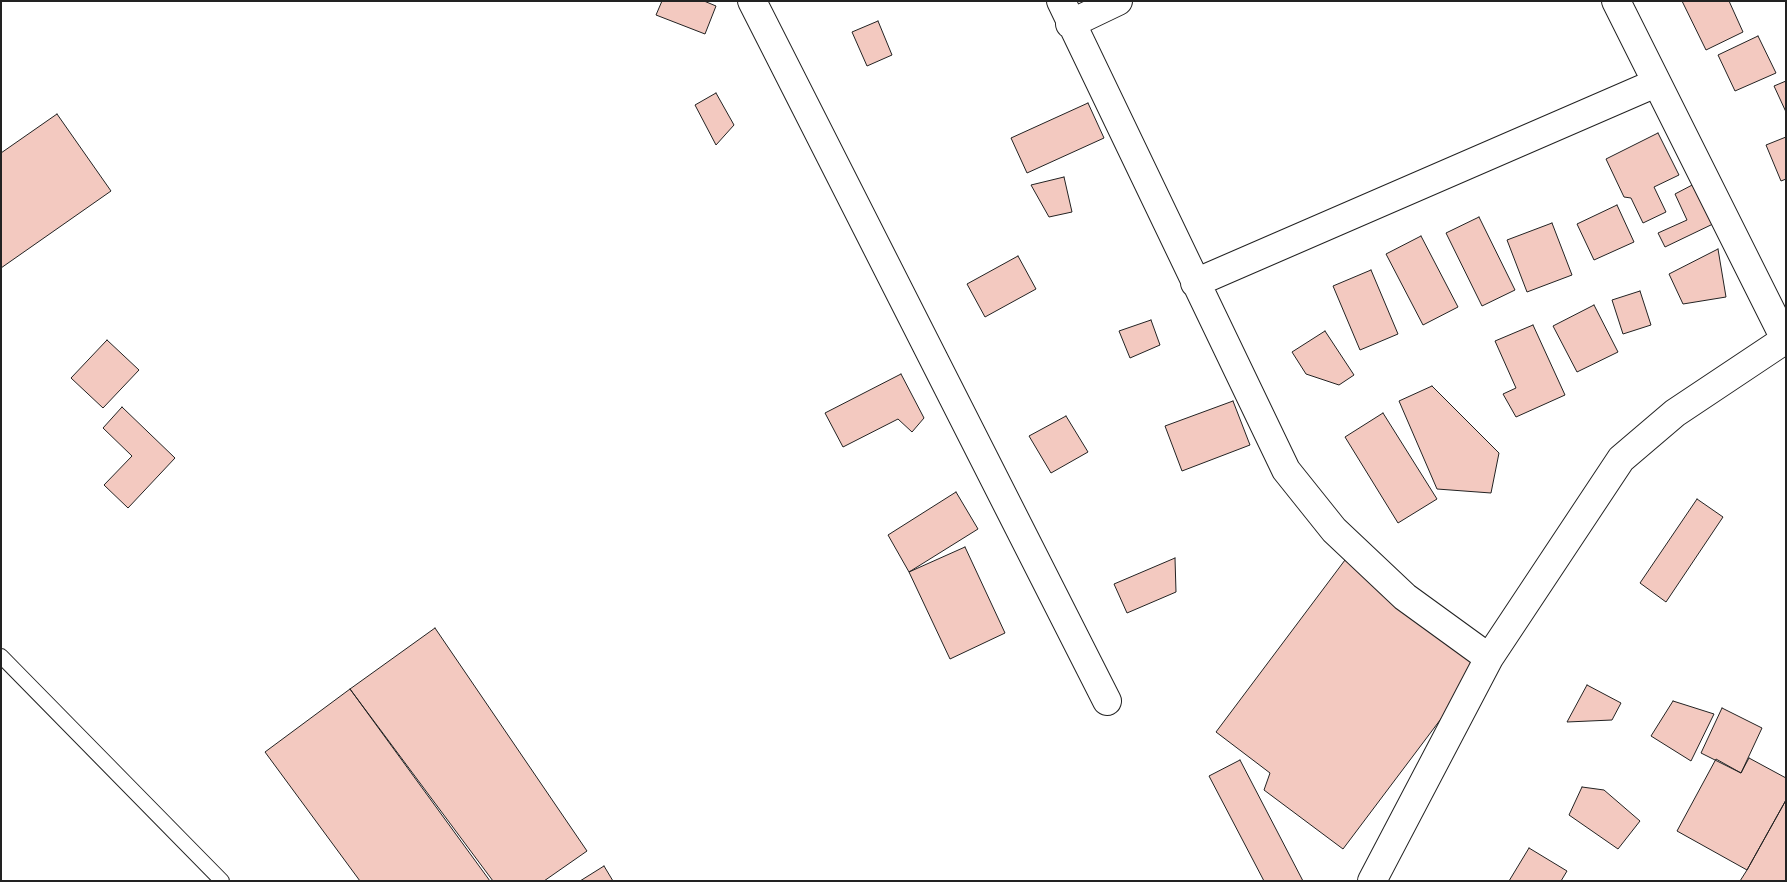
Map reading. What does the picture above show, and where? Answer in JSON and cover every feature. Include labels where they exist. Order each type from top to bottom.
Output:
[{"type":"street","points":[[752,1],[1108,701]]},
{"type":"street","points":[[1118,1],[1066,13],[1286,470],[1334,530],[1405,597],[1489,658]]},
{"type":"street","points":[[1372,881],[1489,658],[1621,459],[1675,413],[1785,339],[1616,1]]},
{"type":"street","points":[[1195,283],[1656,83]]},
{"type":"lane","points":[[1,656],[222,881]]},
{"type":"building","points":[[662,1],[704,1],[716,6],[705,34],[656,15]]},
{"type":"building","points":[[1682,1],[1729,1],[1743,32],[1706,50]]},
{"type":"building","points":[[878,21],[892,55],[867,66],[852,32]]},
{"type":"building","points":[[1758,36],[1776,73],[1735,91],[1718,55]]},
{"type":"building","points":[[1786,81],[1786,112],[1774,86]]},
{"type":"building","points":[[716,93],[734,125],[716,145],[695,105]]},
{"type":"building","points":[[1088,103],[1104,138],[1027,173],[1011,138]]},
{"type":"building","points":[[57,114],[111,191],[1,268],[1,153]]},
{"type":"building","points":[[1658,133],[1679,175],[1654,187],[1666,212],[1643,223],[1631,198],[1624,197],[1606,159]]},
{"type":"building","points":[[1786,137],[1786,179],[1781,181],[1766,145]]},
{"type":"building","points":[[1064,177],[1072,212],[1049,217],[1031,185]]},
{"type":"building","points":[[1696,183],[1715,223],[1665,247],[1658,233],[1687,220],[1675,194]]},
{"type":"building","points":[[1617,205],[1634,242],[1594,260],[1577,224]]},
{"type":"building","points":[[1479,217],[1515,290],[1482,306],[1446,233]]},
{"type":"building","points":[[1552,223],[1572,275],[1527,292],[1507,240]]},
{"type":"building","points":[[1421,236],[1458,307],[1423,325],[1386,254]]},
{"type":"building","points":[[1718,249],[1726,297],[1683,304],[1669,274]]},
{"type":"building","points":[[1018,256],[1036,289],[985,317],[967,284]]},
{"type":"building","points":[[1371,270],[1398,334],[1360,350],[1333,286]]},
{"type":"building","points":[[1640,291],[1651,325],[1623,334],[1612,300]]},
{"type":"building","points":[[1594,305],[1618,352],[1577,372],[1553,326]]},
{"type":"building","points":[[1151,320],[1160,345],[1130,358],[1119,331]]},
{"type":"building","points":[[1533,325],[1565,395],[1516,417],[1503,394],[1516,388],[1495,341]]},
{"type":"building","points":[[1325,331],[1354,375],[1339,385],[1306,374],[1292,352]]},
{"type":"building","points":[[107,340],[139,370],[103,408],[71,378]]},
{"type":"building","points":[[901,374],[924,418],[912,432],[898,419],[843,447],[825,413]]},
{"type":"building","points":[[1432,386],[1499,453],[1491,493],[1437,489],[1399,401]]},
{"type":"building","points":[[1233,401],[1250,445],[1182,471],[1165,426]]},
{"type":"building","points":[[122,407],[175,458],[128,508],[104,485],[132,456],[103,428]]},
{"type":"building","points":[[1383,413],[1437,499],[1398,523],[1345,437]]},
{"type":"building","points":[[1066,416],[1088,452],[1051,473],[1029,436]]},
{"type":"building","points":[[956,492],[978,529],[909,572],[888,535]]},
{"type":"building","points":[[1697,499],[1723,517],[1666,602],[1640,583]]},
{"type":"building","points":[[965,547],[1005,633],[950,659],[909,572]]},
{"type":"building","points":[[1175,558],[1176,592],[1127,613],[1114,584]]},
{"type":"building","points":[[1345,560],[1483,663],[1343,849],[1264,790],[1270,773],[1216,732]]},
{"type":"building","points":[[435,628],[587,851],[544,881],[490,881],[350,689]]},
{"type":"building","points":[[1587,685],[1621,703],[1612,720],[1567,722]]},
{"type":"building","points":[[350,689],[493,881],[360,881],[265,752]]},
{"type":"building","points":[[1673,701],[1714,714],[1691,761],[1651,736]]},
{"type":"building","points":[[1722,708],[1762,728],[1741,773],[1701,753]]},
{"type":"building","points":[[1749,758],[1786,778],[1786,800],[1747,870],[1677,831],[1716,759],[1741,773]]},
{"type":"building","points":[[1240,760],[1303,881],[1264,881],[1209,776]]},
{"type":"building","points":[[1582,787],[1604,790],[1640,821],[1618,849],[1569,815]]},
{"type":"building","points":[[1786,800],[1786,881],[1740,881],[1747,870]]},
{"type":"building","points":[[1529,848],[1567,871],[1561,881],[1509,881]]},
{"type":"building","points":[[604,866],[613,881],[580,881]]}]
